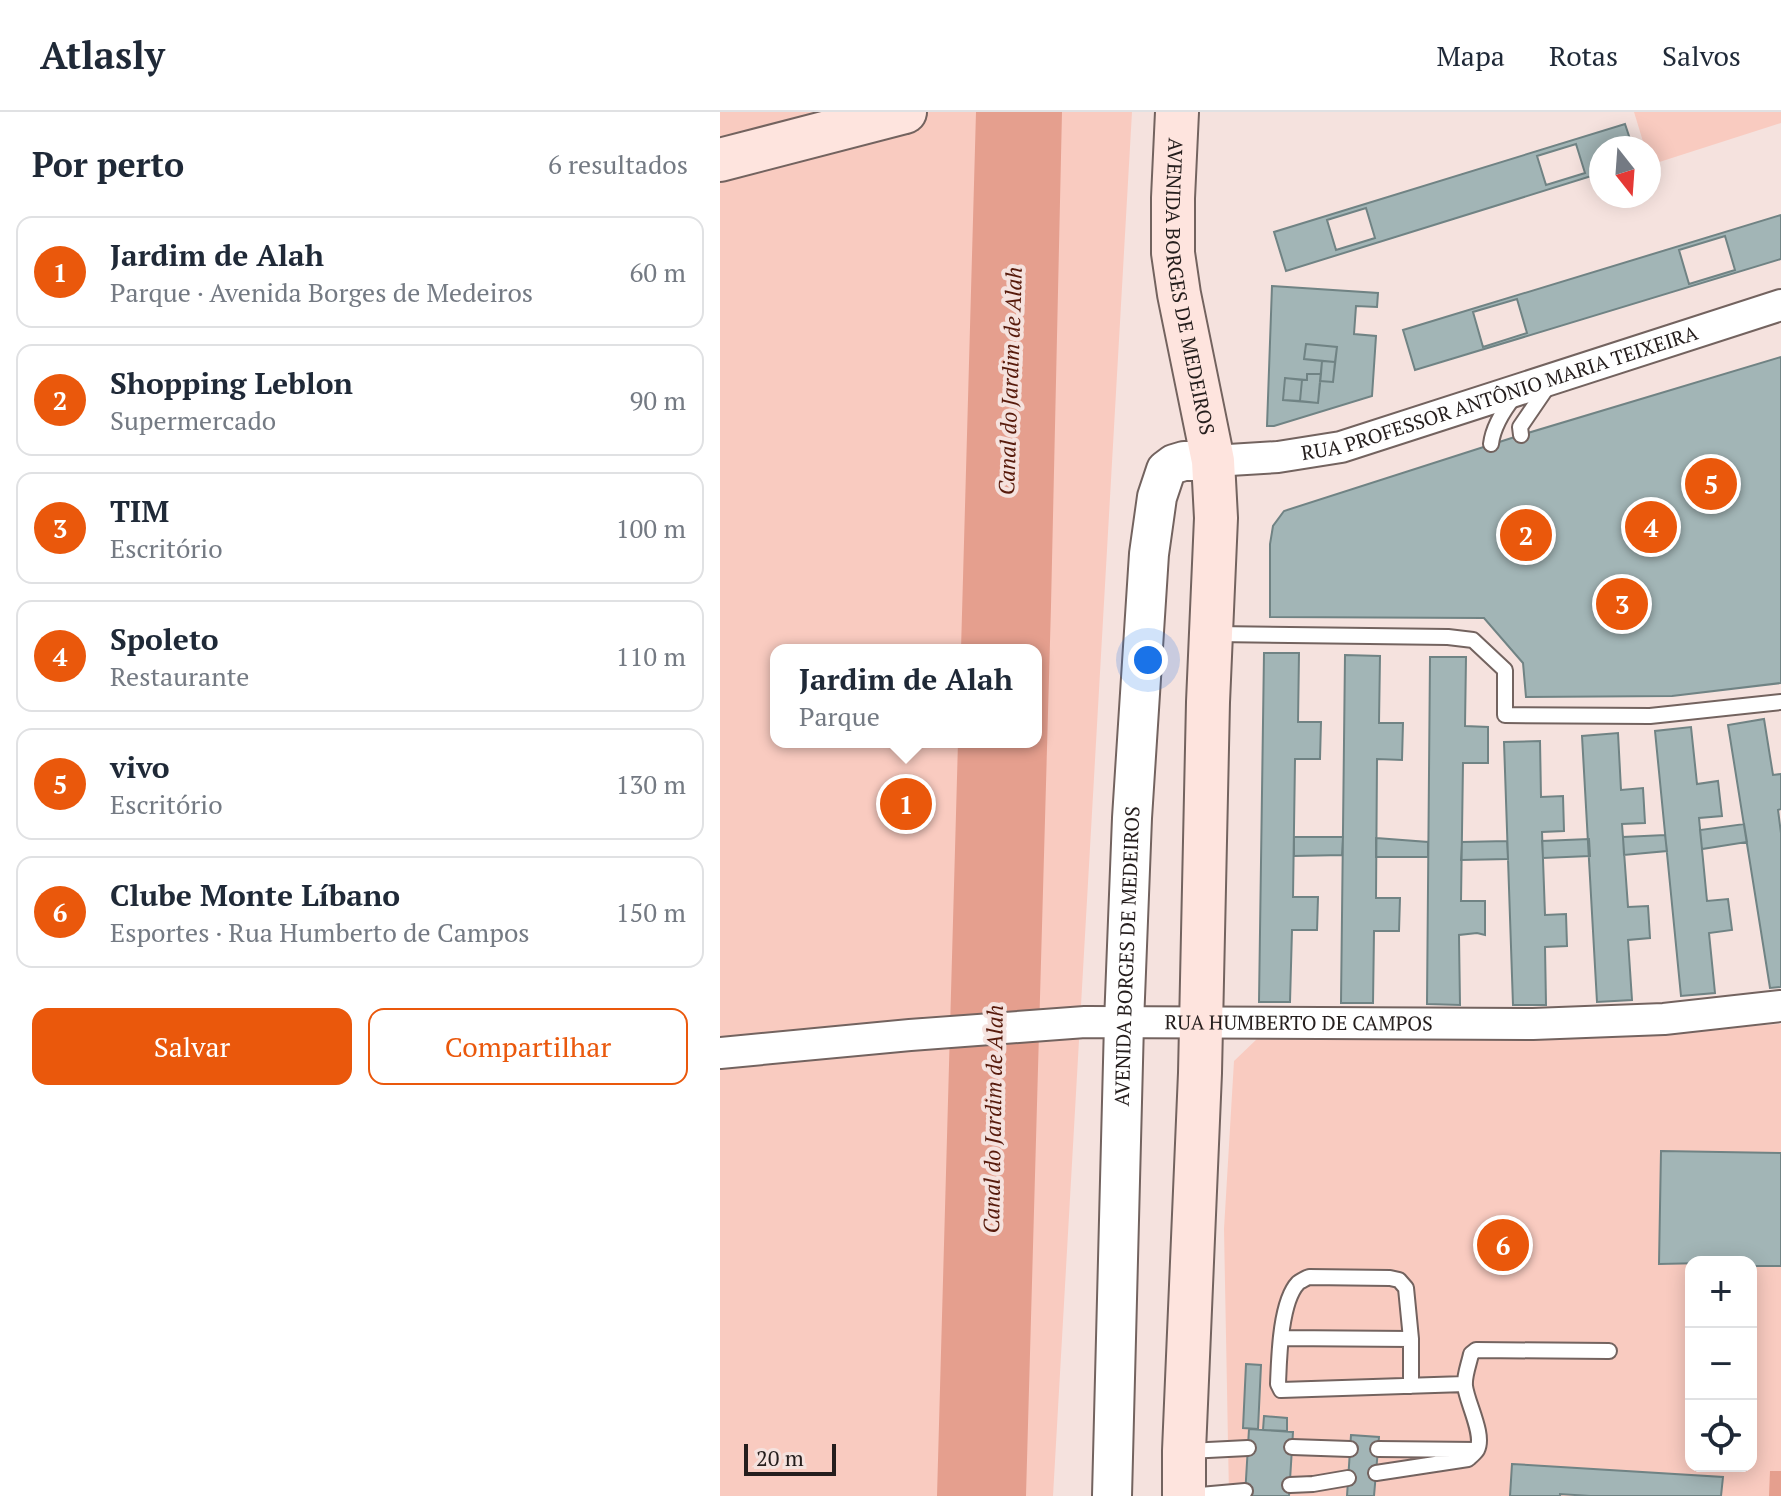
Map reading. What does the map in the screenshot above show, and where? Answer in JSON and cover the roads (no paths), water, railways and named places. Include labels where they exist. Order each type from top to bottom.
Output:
[{"type":"main road","points":[[733,156],[905,112]]},
{"type":"main road","name":"AVENIDA BORGES DE MEDEIROS","points":[[1177,112],[1173,253],[1213,461],[1216,518],[1184,1451],[1186,1496]]},
{"type":"street","name":"RUA PROFESSOR ANTÔNIO MARIA TEIXEIRA","points":[[1213,461],[1278,457],[1341,447],[1781,305]]},
{"type":"street","name":"AVENIDA BORGES DE MEDEIROS","points":[[1112,1496],[1132,818],[1149,554],[1157,497],[1166,470],[1184,461],[1213,461]]},
{"type":"street","name":"RUA HUMBERTO DE CAMPOS","points":[[720,1053],[1085,1022],[1533,1024],[1664,1019],[1781,1006]]},
{"type":"lane","points":[[1521,435],[1520,427],[1553,380]]},
{"type":"lane","points":[[1491,444],[1497,423],[1519,390]]},
{"type":"lane","points":[[1211,634],[1448,637],[1473,640],[1505,670],[1505,715],[1650,716],[1781,702]]},
{"type":"lane","points":[[1411,1386],[1406,1288],[1399,1280],[1309,1277],[1298,1283],[1281,1329],[1278,1384],[1281,1390],[1411,1386],[1465,1384]]},
{"type":"lane","points":[[1281,1338],[1411,1339]]},
{"type":"lane","points":[[1376,1473],[1468,1459],[1477,1450],[1480,1441],[1478,1430],[1465,1384],[1471,1354],[1476,1350],[1609,1351]]},
{"type":"lane","points":[[1292,1447],[1350,1449]]},
{"type":"lane","points":[[1184,1451],[1248,1448]]},
{"type":"lane","points":[[1378,1449],[1477,1450]]},
{"type":"lane","points":[[1290,1485],[1348,1478]]},
{"type":"lane","points":[[1186,1496],[1245,1491]]},
{"type":"water","name":"Canal do Jardim de Alah","points":[[976,112],[1062,112],[1026,1496],[937,1496],[958,748],[1042,748],[1042,644],[961,644]]},
{"type":"water","points":[[1770,1471],[1781,1471],[1781,1496],[1769,1496]]},
{"type":"place","name":"vivo","points":[[1711,484]]},
{"type":"place","name":"Spoleto","points":[[1651,527]]},
{"type":"place","name":"Shopping Leblon","points":[[1526,535]]},
{"type":"place","name":"TIM","points":[[1622,604]]},
{"type":"place","name":"Jardim de Alah","points":[[906,804]]},
{"type":"place","name":"Clube Monte Líbano","points":[[1503,1245]]}]
